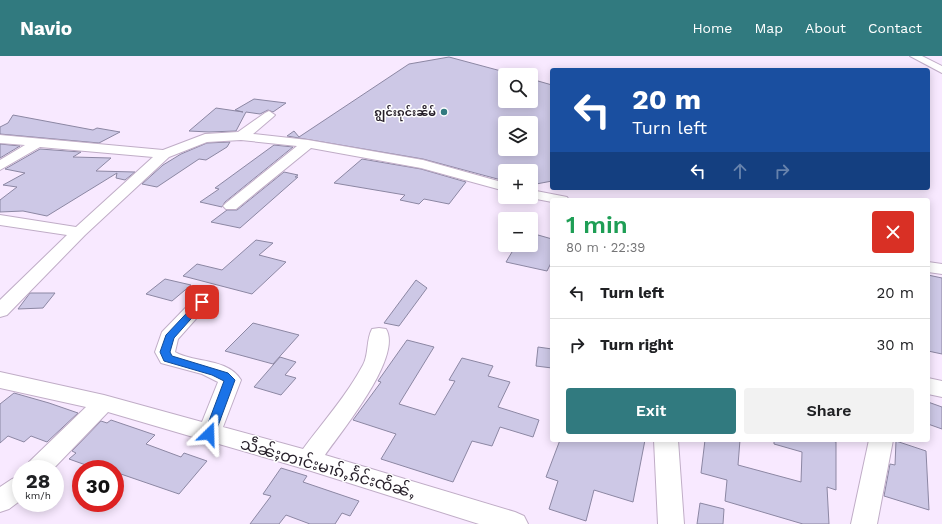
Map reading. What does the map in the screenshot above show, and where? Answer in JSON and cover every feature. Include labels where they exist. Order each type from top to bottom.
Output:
[{"type":"street","points":[[915,56],[942,70]]},
{"type":"street","points":[[241,136],[258,125],[269,115]]},
{"type":"street","points":[[0,311],[79,232],[164,154],[205,138],[241,136],[308,144],[423,164],[498,184]]},
{"type":"street","points":[[0,139],[37,144],[164,154]]},
{"type":"street","points":[[0,166],[37,144]]},
{"type":"street","points":[[231,206],[308,144]]},
{"type":"street","points":[[538,195],[552,198]]},
{"type":"street","points":[[0,220],[79,232]]},
{"type":"street","points":[[930,267],[942,269]]},
{"type":"street","points":[[202,302],[169,337],[165,352],[168,358],[220,374],[230,380],[209,434]]},
{"type":"street","points":[[308,460],[349,403],[374,364],[379,348],[379,334]]},
{"type":"street","name":"သဵၼ်ႈတၢင်းမၢၵ်ႇၵႅင်းၸႅၼ်ႇ","points":[[0,380],[104,403],[209,434],[308,460],[515,524]]},
{"type":"street","points":[[930,386],[942,389]]},
{"type":"street","points":[[47,460],[104,403]]},
{"type":"street","points":[[666,442],[671,524]]},
{"type":"street","points":[[864,524],[881,442]]},
{"type":"street","points":[[0,501],[12,492]]},
{"type":"building","name":"ၵျွင်းၵုင်းၼိမ်","points":[[449,57],[498,70],[498,108],[538,108],[538,81],[550,84],[550,181],[538,184],[538,164],[498,164],[498,179],[423,159],[287,136],[294,131],[299,137],[409,64]]},
{"type":"building","points":[[254,99],[286,103],[273,112],[268,110],[260,114],[246,112],[236,131],[189,131],[216,108],[243,112],[235,110]]},
{"type":"building","points":[[13,115],[93,130],[97,128],[120,132],[99,143],[0,134],[0,127],[8,123]]},
{"type":"building","points":[[230,142],[227,147],[206,160],[199,159],[157,187],[142,184],[163,165],[181,154],[207,143]]},
{"type":"building","points":[[0,144],[20,146],[0,158]]},
{"type":"building","points":[[274,145],[293,147],[225,202],[222,207],[200,202],[219,189],[215,188]]},
{"type":"building","points":[[40,149],[81,152],[73,157],[111,158],[96,171],[135,172],[125,180],[116,178],[117,173],[47,216],[23,211],[0,212],[0,200],[17,187],[3,185],[25,173],[5,169]]},
{"type":"building","points":[[362,159],[421,169],[466,182],[449,204],[424,199],[419,204],[400,200],[405,195],[334,183]]},
{"type":"building","points":[[284,172],[298,175],[295,177],[298,177],[240,228],[211,222],[227,210],[237,210]]},
{"type":"building","points":[[538,235],[550,238],[550,265],[547,271],[506,262],[512,252],[538,252]]},
{"type":"building","points":[[256,240],[273,243],[259,255],[286,262],[252,294],[183,276],[197,264],[222,270]]},
{"type":"building","points":[[930,275],[942,278],[942,354],[930,351]]},
{"type":"building","points":[[165,279],[191,285],[172,301],[146,294]]},
{"type":"building","points":[[416,280],[427,288],[399,326],[384,323]]},
{"type":"building","points":[[30,293],[55,293],[43,308],[18,309]]},
{"type":"building","points":[[253,323],[299,335],[273,364],[225,351]]},
{"type":"building","points":[[407,340],[434,347],[399,404],[435,415],[455,381],[449,380],[462,358],[493,366],[488,376],[510,382],[498,407],[539,420],[533,437],[500,427],[492,446],[472,441],[453,482],[381,459],[396,434],[353,420],[381,382],[378,381]]},
{"type":"building","points":[[538,347],[550,349],[550,368],[536,366]]},
{"type":"building","points":[[280,357],[296,362],[285,375],[296,378],[281,395],[254,387]]},
{"type":"building","points":[[14,393],[78,413],[47,442],[31,436],[24,442],[8,436],[0,443],[0,404]]},
{"type":"building","points":[[930,403],[942,407],[942,429],[930,425]]},
{"type":"building","points":[[111,420],[155,435],[146,444],[181,457],[184,453],[207,461],[179,494],[124,475],[124,460],[69,459],[76,453],[72,451],[101,421],[107,423]]},
{"type":"building","points":[[559,442],[645,442],[633,502],[594,490],[586,521],[549,509],[558,481],[546,477]]},
{"type":"building","points":[[705,442],[740,442],[738,465],[801,482],[802,452],[774,444],[774,442],[836,442],[836,490],[827,487],[829,524],[803,524],[725,501],[727,480],[701,473]]},
{"type":"building","points":[[896,442],[926,451],[929,510],[884,496],[890,464],[895,465]]},
{"type":"building","points":[[281,468],[307,476],[303,482],[359,501],[350,516],[342,513],[335,524],[310,524],[286,515],[279,524],[250,524],[271,496],[263,494]]},
{"type":"building","points":[[700,503],[724,509],[723,524],[697,524]]},
{"type":"place","name":"ၵျွင်းၵုင်းၼိမ်","points":[[444,112]]},
{"type":"route","points":[[202,302],[169,337],[165,352],[168,358],[225,375],[230,380],[228,389],[209,434]]}]
